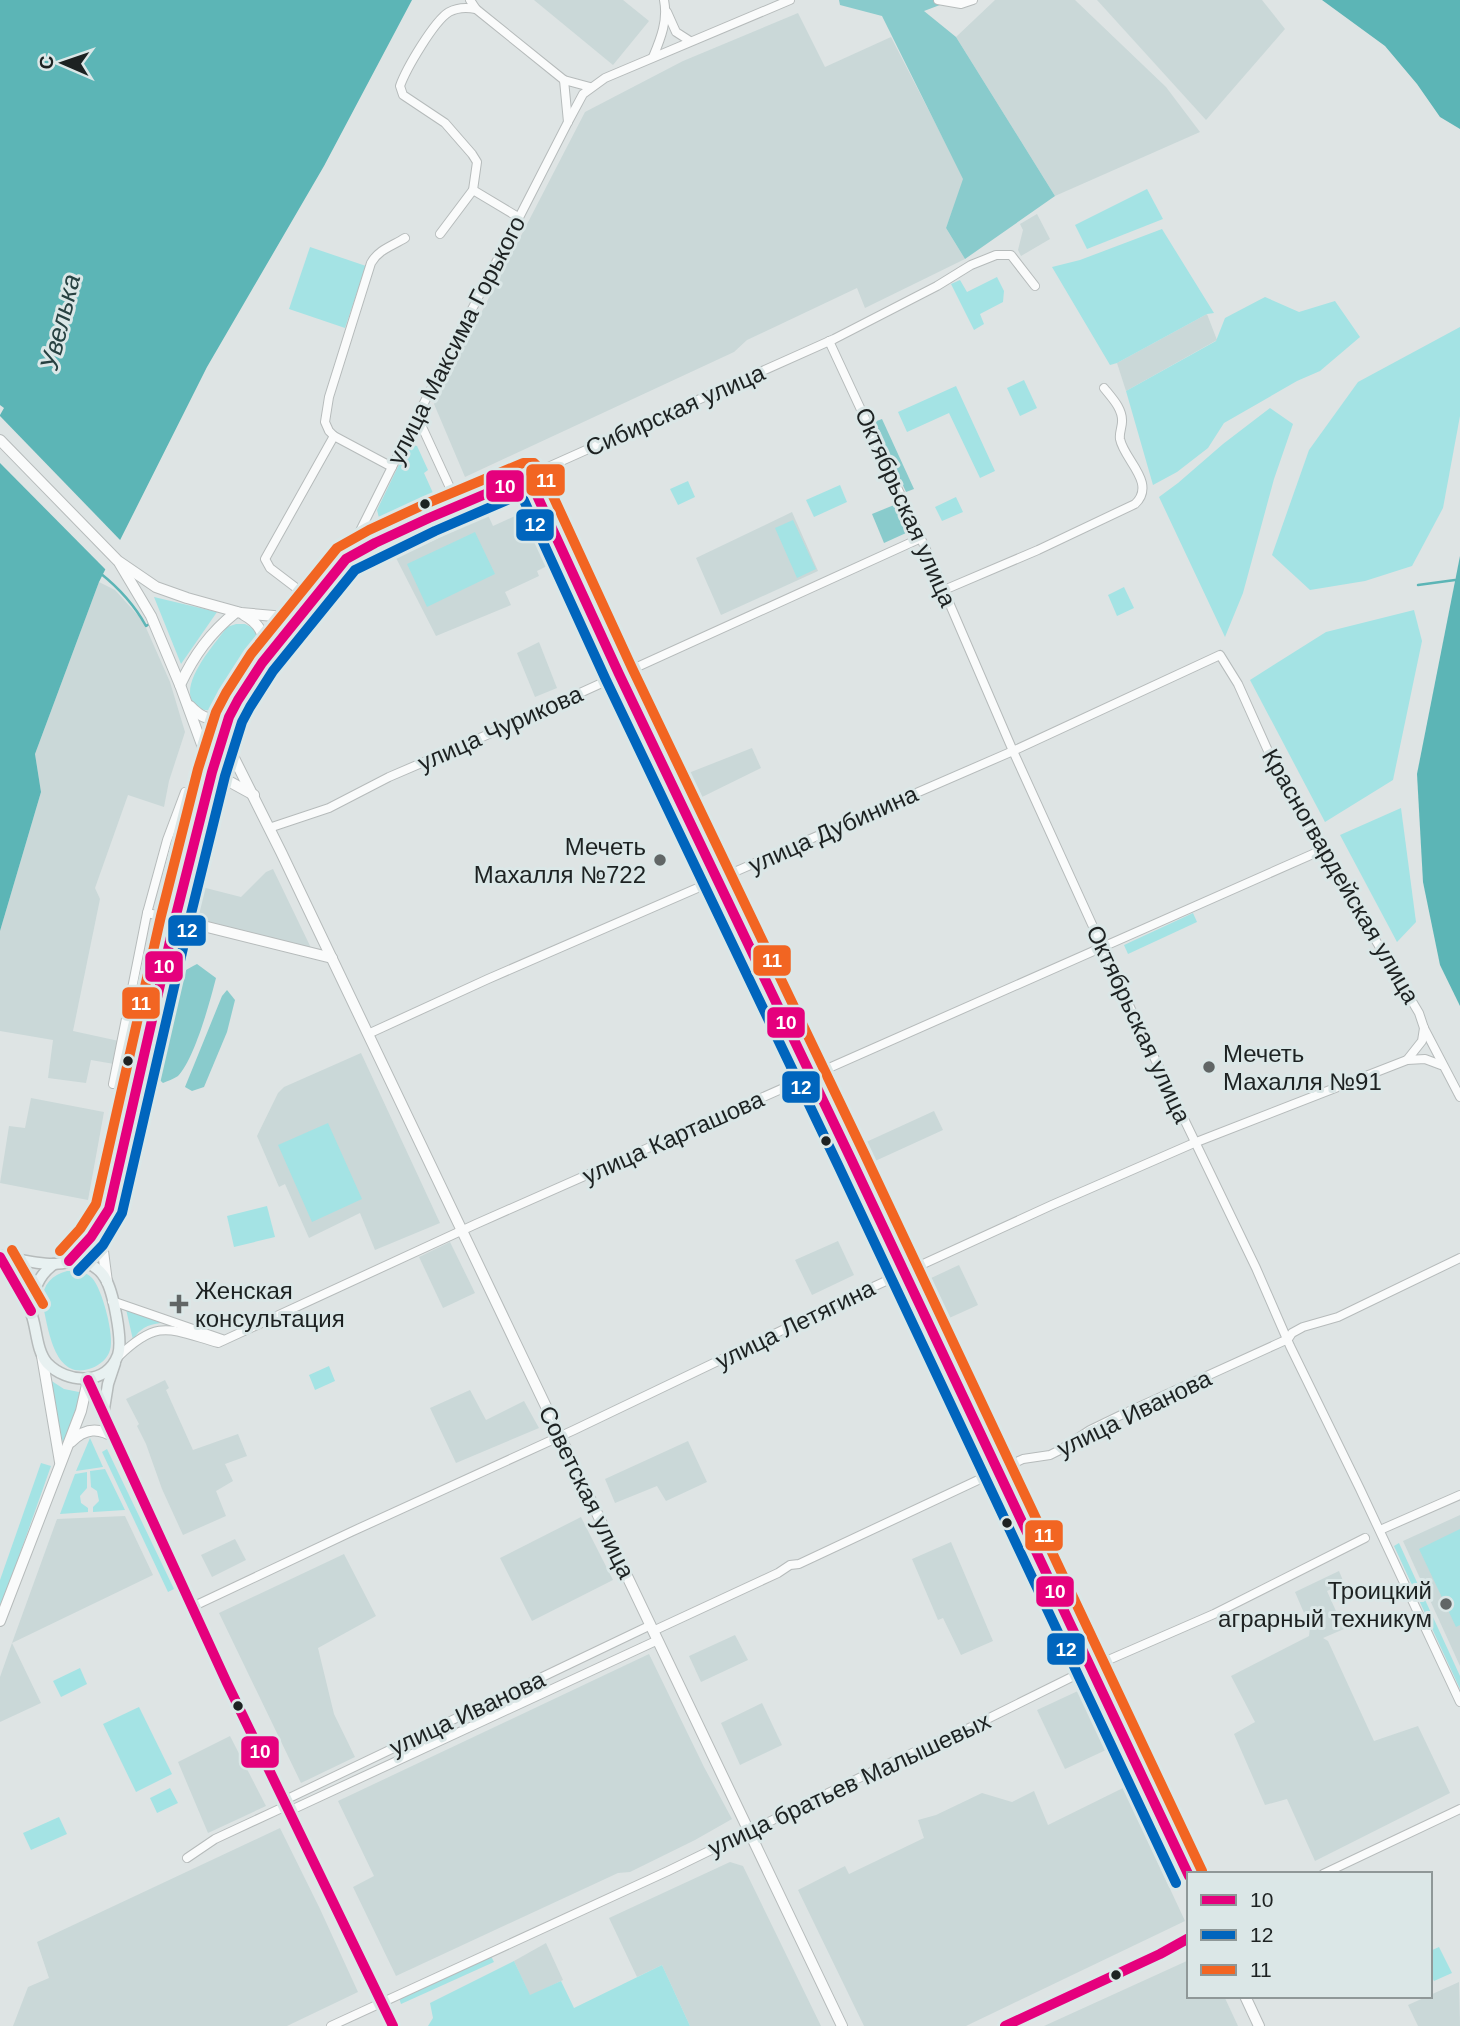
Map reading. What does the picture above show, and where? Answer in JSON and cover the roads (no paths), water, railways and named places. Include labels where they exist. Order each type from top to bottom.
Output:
[{"type":"main road","points":[[0,1257],[54,1264],[79,1261],[99,1270],[107,1282],[120,1335],[103,1415]]},
{"type":"main road","points":[[0,1257],[31,1311],[42,1356],[48,1363],[64,1375],[88,1380],[104,1372],[116,1359]]},
{"type":"main road","points":[[31,1311],[38,1281],[54,1264]]},
{"type":"main road","points":[[88,1380],[192,1607],[393,2026]]},
{"type":"street","points":[[470,0],[476,9],[565,80],[590,88]]},
{"type":"street","points":[[664,0],[676,32],[690,41]]},
{"type":"street","name":"улица Максима Горького","points":[[346,559],[583,94],[605,78],[790,0]]},
{"type":"street","points":[[938,0],[961,4],[974,0]]},
{"type":"street","points":[[440,234],[473,190],[477,162],[441,119],[403,95],[400,86],[439,20],[454,9],[476,9]]},
{"type":"street","points":[[653,57],[667,12]]},
{"type":"street","points":[[565,80],[568,122]]},
{"type":"street","points":[[473,190],[518,218]]},
{"type":"street","points":[[392,467],[334,436],[325,422],[329,397],[374,256],[405,238]]},
{"type":"street","name":"Сибирская улица","points":[[69,1261],[100,1228],[108,1209],[175,919],[212,772],[229,717],[262,663],[346,559],[458,505],[829,341],[937,286],[971,265],[996,255],[1011,255],[1035,286]]},
{"type":"street","name":"Октябрьская улица","points":[[829,341],[921,538],[1102,948],[1460,1702]]},
{"type":"street","points":[[944,590],[1038,550],[1135,504],[1140,499],[1143,492],[1140,477],[1120,438],[1122,415],[1104,388]]},
{"type":"street","points":[[417,416],[458,505]]},
{"type":"street","points":[[312,600],[270,568],[265,559],[334,436]]},
{"type":"street","points":[[0,440],[118,561],[156,587],[238,612],[285,617],[302,612]]},
{"type":"street","points":[[528,476],[1187,1873]]},
{"type":"street","name":"улица Чурикова","points":[[270,828],[328,808],[389,777],[921,538]]},
{"type":"street","points":[[118,561],[151,616],[212,772],[254,795]]},
{"type":"street","points":[[238,612],[252,619],[262,632],[265,649],[262,663]]},
{"type":"street","points":[[180,685],[190,663],[218,627],[238,612]]},
{"type":"street","name":"улица Дубинина","points":[[368,1034],[1013,751],[1220,655]]},
{"type":"street","name":"Красногвардейская улица","points":[[1220,655],[1238,684],[1269,753],[1322,850],[1419,1013],[1460,1097]]},
{"type":"street","points":[[185,701],[209,720],[229,717]]},
{"type":"street","name":"Советская улица","points":[[223,736],[270,828],[842,2026]]},
{"type":"street","points":[[113,1084],[147,913],[167,839],[185,792]]},
{"type":"street","name":"улица Карташова","points":[[222,1341],[461,1231],[1322,850]]},
{"type":"street","points":[[147,913],[332,958]]},
{"type":"street","points":[[1407,1060],[1422,1041],[1424,1028]]},
{"type":"street","points":[[1407,1060],[1424,1059],[1443,1066]]},
{"type":"street","name":"улица Летягина","points":[[192,1607],[1052,1205],[1194,1143],[1407,1060]]},
{"type":"street","name":"Сибирская улица","points":[[100,1228],[107,1282]]},
{"type":"street","name":"улица Иванова","points":[[187,1858],[215,1839],[790,1565],[799,1564],[1023,1459],[1050,1455],[1090,1430],[1288,1339],[1303,1326],[1338,1317],[1460,1258]]},
{"type":"street","points":[[112,1301],[222,1341]]},
{"type":"street","points":[[116,1359],[136,1340],[161,1329],[222,1341]]},
{"type":"street","points":[[42,1356],[60,1462]]},
{"type":"street","points":[[0,1621],[81,1411],[88,1380]]},
{"type":"street","points":[[66,1448],[83,1432],[90,1430],[99,1430],[115,1438]]},
{"type":"street","points":[[1380,1530],[1460,1495]]},
{"type":"street","name":"улица братьев Малышевых","points":[[331,2026],[668,1871],[1090,1668],[1214,1614],[1365,1538]]},
{"type":"street","name":"улица Иванова","points":[[286,1806],[654,1632]]},
{"type":"street","points":[[1326,1872],[1460,1809]]},
{"type":"street","points":[[1004,2026],[1187,1939]]},
{"type":"street","points":[[1246,1998],[1259,2026]]},
{"type":"water","name":"Увелька","points":[[0,0],[412,0],[324,166],[207,367],[99,582],[35,754],[41,792],[0,931],[0,415],[4,408],[0,405]]},
{"type":"water","points":[[1322,0],[1460,0],[1460,129],[1440,117],[1385,46]]},
{"type":"water","points":[[1460,556],[1460,1006],[1440,965],[1423,882],[1417,774]]},
{"type":"waterway","points":[[100,573],[126,598],[146,626],[151,623]]},
{"type":"waterway","points":[[1418,585],[1455,580]]},
{"type":"place","name":"Мечеть Махалля №722","points":[[660,860]]},
{"type":"place","name":"Мечеть Махалля №91","points":[[1209,1067]]},
{"type":"place","name":"Женская консультация","points":[[179,1304]]},
{"type":"place","name":"Троицкий аграрный техникум","points":[[1446,1604]]}]
